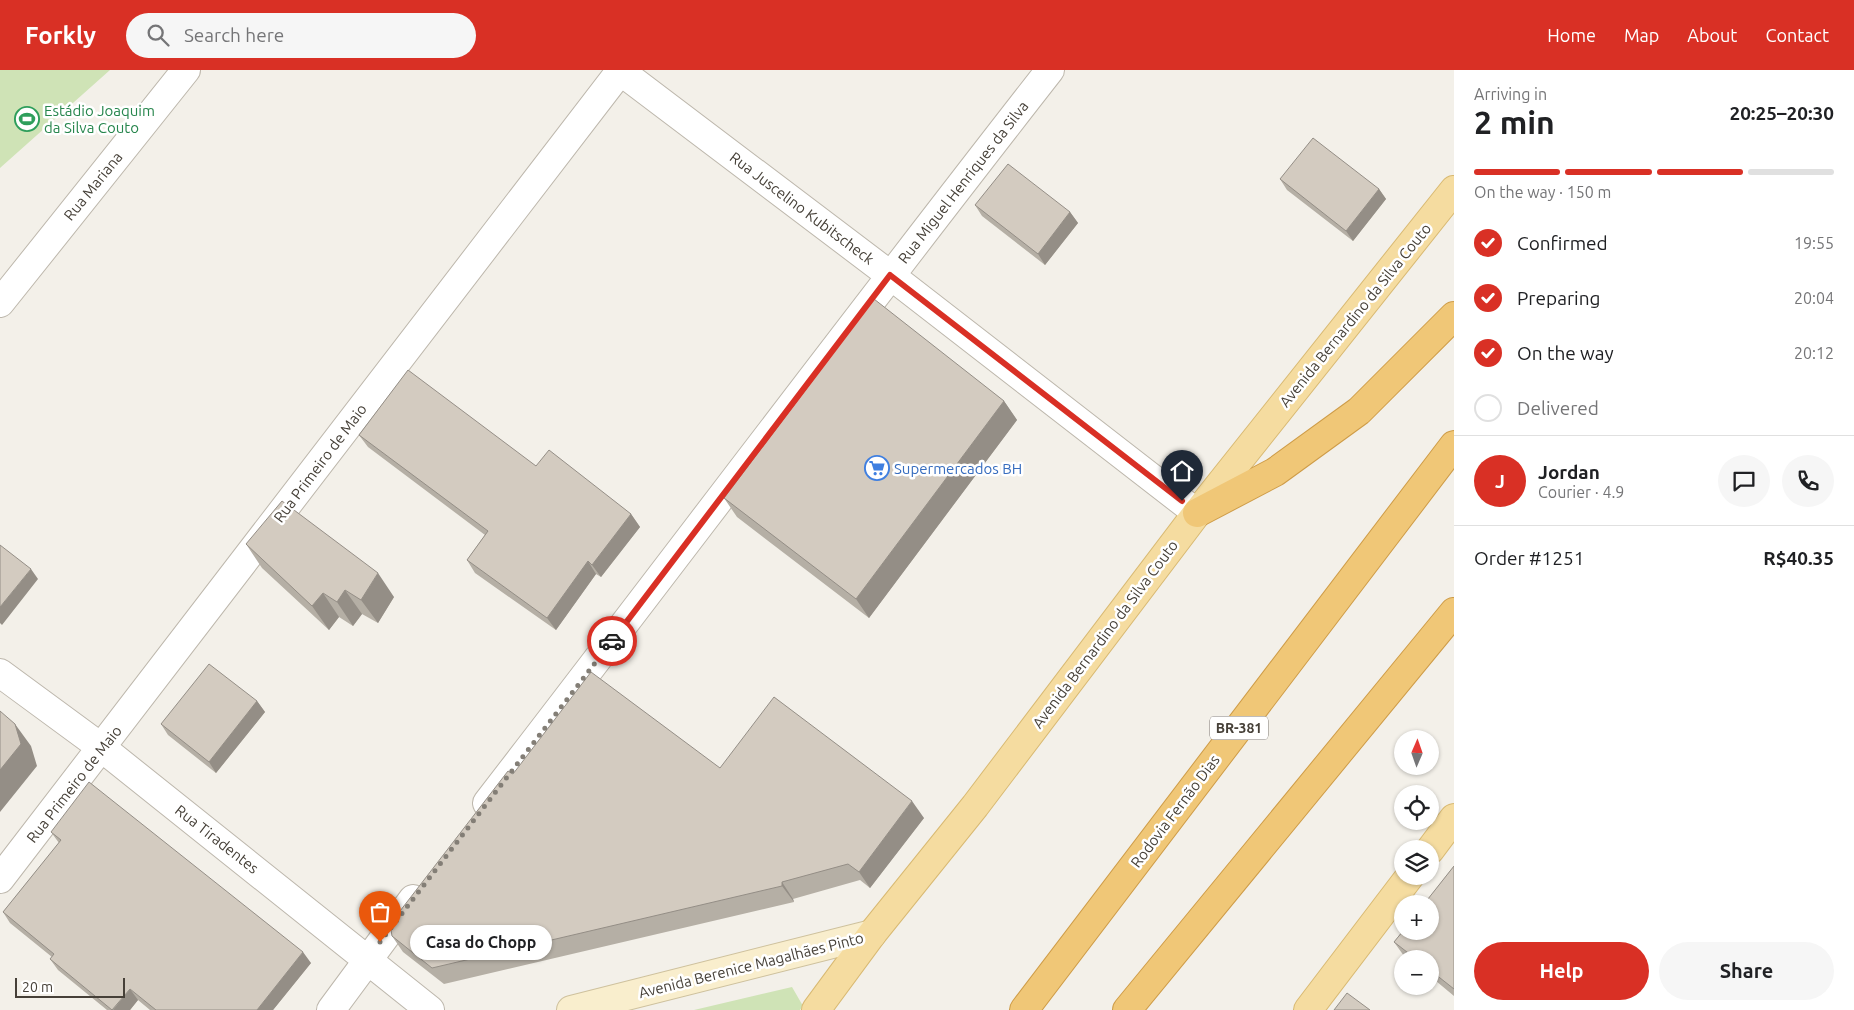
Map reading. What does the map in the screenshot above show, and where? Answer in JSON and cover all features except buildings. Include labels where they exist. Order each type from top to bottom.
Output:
[{"type":"highway","points":[[1197,513],[1275,472],[1358,411],[1454,316]]},
{"type":"highway","name":"Rodovia Fernão Dias","points":[[1024,1010],[1454,445]]},
{"type":"highway","points":[[1127,1010],[1454,612]]},
{"type":"main road","name":"Avenida Bernardino da Silva Couto","points":[[816,1010],[872,934],[974,806],[1197,513],[1454,190]]},
{"type":"main road","points":[[1438,840],[1454,818]]},
{"type":"main road","points":[[1308,1010],[1403,885]]},
{"type":"main road","name":"Avenida Berenice Magalhães Pinto","points":[[571,1010],[872,934]]},
{"type":"street","name":"Rua Mariana","points":[[0,302],[186,70]]},
{"type":"street","name":"Rua Juscelino Kubitscheck","points":[[620,70],[890,275],[1197,513]]},
{"type":"street","name":"Rua Primeiro de Maio","points":[[0,879],[620,70]]},
{"type":"street","name":"Rua Miguel Henriques da Silva","points":[[471,824],[691,539],[890,275],[1050,70]]},
{"type":"street","name":"Rua Tiradentes","points":[[0,673],[102,748],[368,958],[430,1010]]},
{"type":"street","points":[[331,1010],[368,958],[429,879]]},
{"type":"green space","name":"Estádio Joaquim da Silva Couto","points":[[0,70],[110,70],[0,168]]},
{"type":"green space","points":[[792,987],[803,1006],[800,1010],[694,1010]]},
{"type":"way so far","points":[[380,942],[612,641]]},
{"type":"place","name":"Estádio Joaquim da Silva Couto","points":[[27,119]]},
{"type":"place","name":"Supermercados BH","points":[[877,468]]},
{"type":"place","name":"Casa do Chopp","points":[[380,942]]},
{"type":"route","points":[[612,641],[890,275],[1182,501]]}]
